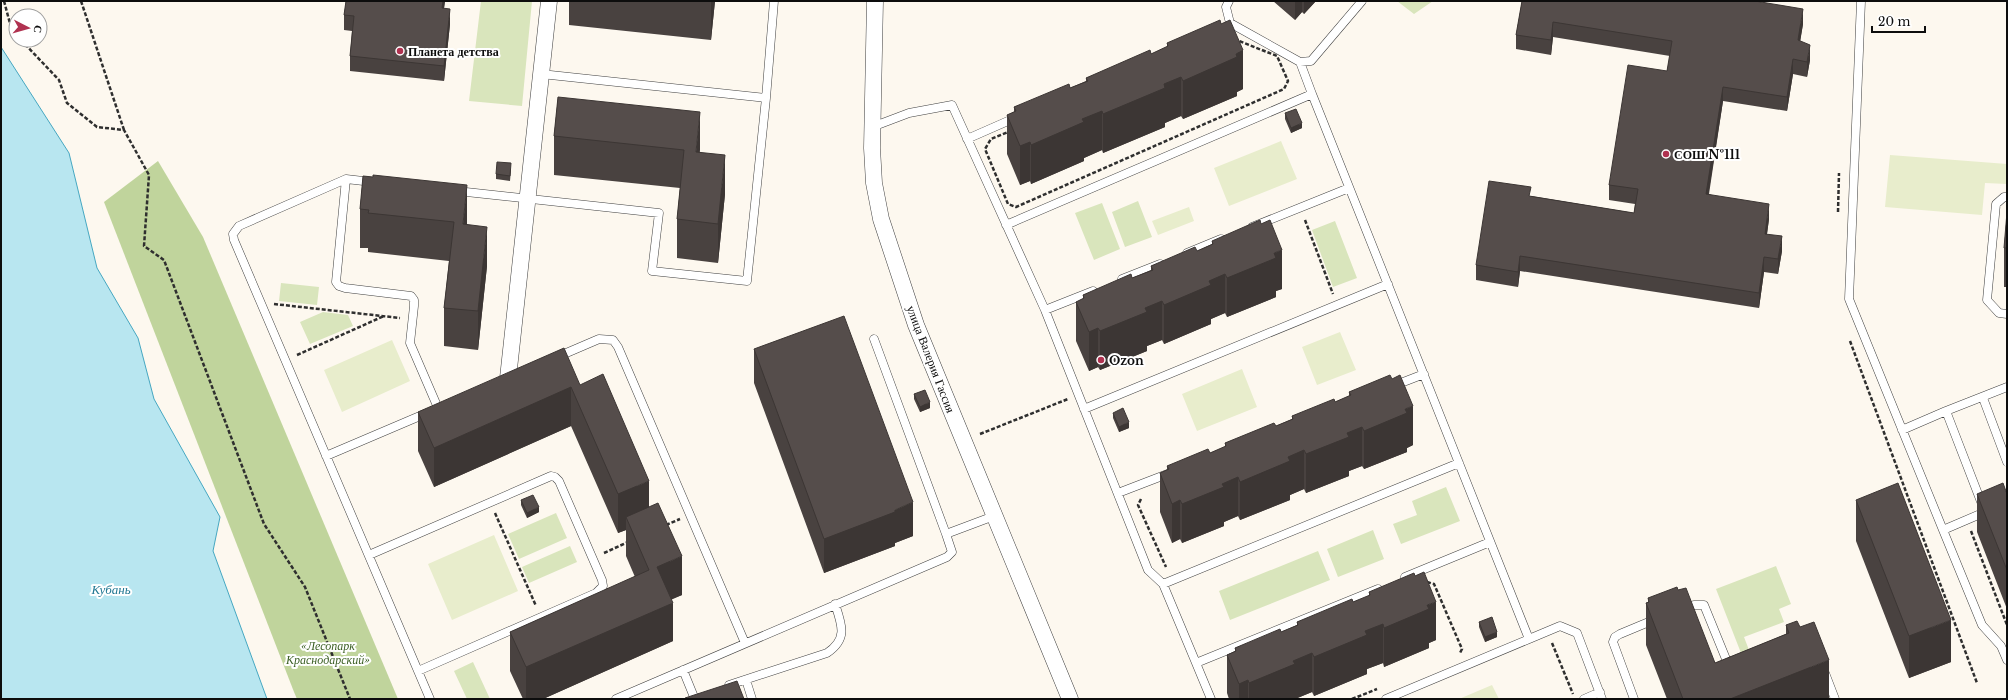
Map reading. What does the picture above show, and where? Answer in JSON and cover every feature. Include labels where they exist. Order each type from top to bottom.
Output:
[{"type":"street","points":[[508,378],[549,1]]},
{"type":"street","name":"улица Валерия Гассия","points":[[875,1],[872,127],[874,184],[881,219],[916,325],[1070,699]]},
{"type":"lane","points":[[448,190],[659,213],[652,271],[747,281],[766,98],[774,1]]},
{"type":"lane","points":[[1229,1],[1226,6],[1226,24],[1300,62],[1311,61],[1362,1]]},
{"type":"lane","points":[[1862,1],[1849,299],[1982,625],[2001,646],[2007,660]]},
{"type":"lane","points":[[1300,62],[1529,639]]},
{"type":"lane","points":[[541,74],[766,98]]},
{"type":"lane","points":[[1006,225],[1312,94]]},
{"type":"lane","points":[[872,127],[908,113],[952,105],[1045,310],[1148,570],[1163,584],[1211,699]]},
{"type":"lane","points":[[967,139],[1026,113]]},
{"type":"lane","points":[[377,182],[346,179],[235,229],[233,234],[234,240],[430,699]]},
{"type":"lane","points":[[326,456],[442,407],[410,343],[414,300],[411,296],[345,288],[339,286],[336,282],[346,179]]},
{"type":"lane","points":[[1244,230],[1349,188]]},
{"type":"lane","points":[[2007,197],[2004,197],[1996,204],[1987,300],[1999,313],[2007,314]]},
{"type":"lane","points":[[1045,310],[1229,236]]},
{"type":"lane","points":[[1084,409],[1388,284]]},
{"type":"lane","points":[[550,360],[599,339],[613,340],[618,346],[745,643]]},
{"type":"lane","points":[[616,699],[950,555],[951,548],[874,339]]},
{"type":"lane","points":[[1383,390],[1424,374]]},
{"type":"lane","points":[[1902,430],[1946,411],[2007,388]]},
{"type":"lane","points":[[1983,398],[2007,462]]},
{"type":"lane","points":[[1943,530],[1988,511],[1946,411]]},
{"type":"lane","points":[[1163,584],[1459,463]]},
{"type":"lane","points":[[1118,494],[1176,471]]},
{"type":"lane","points":[[369,555],[546,477],[555,477],[602,580],[603,586],[601,590],[418,671]]},
{"type":"lane","points":[[946,534],[994,516]]},
{"type":"lane","points":[[1196,663],[1490,542]]},
{"type":"lane","points":[[724,687],[827,653],[836,647],[841,637],[842,624],[835,604]]},
{"type":"lane","points":[[1634,699],[1613,642],[1615,637],[1694,604],[1704,605],[1726,660],[1733,665],[1738,664]]},
{"type":"lane","points":[[1386,699],[1560,626],[1577,633],[1601,696],[1584,699]]},
{"type":"lane","points":[[1822,666],[1835,699]]},
{"type":"lane","points":[[683,670],[695,697]]},
{"type":"lane","points":[[746,680],[752,699]]},
{"type":"path","points":[[4,1],[8,16]]},
{"type":"path","points":[[81,1],[124,130],[149,175],[144,246],[164,260],[264,524],[305,587],[350,699]]},
{"type":"path","points":[[1234,39],[1277,56],[1288,81],[1284,89],[1016,207],[1008,204],[985,149],[991,139],[1234,39]]},
{"type":"path","points":[[29,48],[59,80],[67,103],[97,127],[124,130]]},
{"type":"path","points":[[1305,220],[1334,295]]},
{"type":"path","points":[[261,302],[413,319]]},
{"type":"path","points":[[285,360],[385,316]]},
{"type":"path","points":[[1143,493],[1138,505],[1165,567],[1170,568]]},
{"type":"path","points":[[490,502],[541,617]]},
{"type":"path","points":[[662,527],[690,515]]},
{"type":"path","points":[[592,558],[634,540]]},
{"type":"path","points":[[1420,585],[1427,582],[1434,584],[1462,649],[1460,654]]},
{"type":"path","points":[[1547,631],[1575,699]]},
{"type":"path","points":[[1352,699],[1380,687]]},
{"type":"green space","points":[[481,1],[532,1],[522,106],[469,101]]},
{"type":"green space","points":[[1397,1],[1433,1],[1414,14]]},
{"type":"green space","points":[[1281,141],[1297,179],[1229,206],[1214,168]]},
{"type":"green space","points":[[1890,155],[2007,164],[2007,184],[1985,183],[1982,215],[1885,207]]},
{"type":"green space","name":"«Лесопарк Краснодарский»","points":[[158,161],[203,237],[398,699],[297,699],[104,202]]},
{"type":"green space","points":[[1138,201],[1152,237],[1125,247],[1112,212]]},
{"type":"green space","points":[[1102,203],[1120,249],[1094,260],[1075,213]]},
{"type":"green space","points":[[1189,207],[1194,221],[1158,235],[1152,221]]},
{"type":"green space","points":[[1335,221],[1357,278],[1333,287],[1312,230]]},
{"type":"green space","points":[[281,283],[319,287],[317,305],[279,301]]},
{"type":"green space","points":[[323,312],[348,315],[353,326],[310,344],[300,322]]},
{"type":"green space","points":[[1340,332],[1356,370],[1317,385],[1302,347]]},
{"type":"green space","points":[[392,340],[410,381],[342,412],[324,370]]},
{"type":"green space","points":[[1242,369],[1257,407],[1197,431],[1182,394]]},
{"type":"green space","points":[[1446,487],[1460,521],[1401,544],[1393,524],[1417,515],[1412,501]]},
{"type":"green space","points":[[556,513],[567,538],[519,559],[508,534]]},
{"type":"green space","points":[[1373,530],[1384,559],[1338,577],[1327,549]]},
{"type":"green space","points":[[494,535],[518,591],[452,620],[428,564]]},
{"type":"green space","points":[[570,546],[577,562],[529,583],[522,567]]},
{"type":"green space","points":[[1318,551],[1330,580],[1230,620],[1219,591]]},
{"type":"green space","points":[[1776,566],[1791,604],[1779,609],[1784,622],[1744,637],[1749,650],[1741,653],[1716,589]]},
{"type":"green space","points":[[473,662],[490,699],[467,699],[454,671]]},
{"type":"green space","points":[[1492,685],[1499,699],[1459,699]]},
{"type":"water","name":"Кубань","points":[[1,47],[69,153],[97,268],[138,338],[154,399],[220,517],[213,551],[267,699],[1,699]]},
{"type":"building","name":"Планета детства","points":[[346,1],[443,1],[442,8],[450,9],[444,66],[350,56],[354,16],[344,15]]},
{"type":"building","name":"СОШ №111","points":[[1522,1],[1755,1],[1803,9],[1798,40],[1810,45],[1807,62],[1793,59],[1787,97],[1723,87],[1706,194],[1769,204],[1765,234],[1782,236],[1778,259],[1764,257],[1759,293],[1520,256],[1518,272],[1476,265],[1489,181],[1531,187],[1529,196],[1634,213],[1638,189],[1609,185],[1628,65],[1667,71],[1672,41],[1553,22],[1551,40],[1516,35]]},
{"type":"building","points":[[1220,20],[1221,24],[1230,20],[1243,50],[1236,54],[1237,57],[1183,81],[1181,77],[1164,84],[1165,88],[1103,114],[1102,111],[1082,119],[1084,122],[1031,145],[1030,142],[1020,146],[1007,115],[1016,111],[1014,107],[1069,84],[1070,88],[1088,81],[1086,78],[1150,50],[1151,54],[1168,46],[1167,43]]},
{"type":"building","points":[[558,97],[700,112],[696,152],[725,155],[718,224],[677,219],[684,150],[554,136]]},
{"type":"building","points":[[1296,109],[1302,123],[1291,128],[1285,113]]},
{"type":"building","points":[[497,162],[511,163],[510,176],[496,174]]},
{"type":"building","points":[[373,175],[467,185],[463,224],[487,227],[478,311],[444,308],[454,222],[368,213],[369,210],[360,209],[363,176],[373,177]]},
{"type":"building","points":[[2007,212],[2007,248],[2004,248]]},
{"type":"building","points":[[1260,220],[1261,224],[1270,220],[1282,250],[1274,253],[1276,258],[1227,278],[1225,274],[1209,281],[1211,285],[1164,305],[1162,301],[1145,308],[1147,312],[1100,331],[1098,328],[1089,332],[1076,302],[1084,298],[1083,295],[1131,274],[1132,278],[1153,270],[1151,266],[1195,247],[1197,251],[1213,244],[1212,241]]},
{"type":"building","points":[[844,316],[913,502],[895,510],[895,512],[824,539],[754,349]]},
{"type":"building","points":[[564,348],[580,385],[603,374],[649,481],[618,494],[571,387],[434,448],[418,412]]},
{"type":"building","points":[[1390,375],[1392,379],[1400,375],[1413,406],[1405,409],[1407,413],[1364,431],[1362,427],[1347,433],[1349,437],[1306,454],[1304,450],[1288,457],[1290,461],[1240,482],[1238,477],[1222,484],[1224,487],[1182,504],[1180,500],[1172,504],[1160,473],[1169,469],[1167,466],[1208,449],[1210,453],[1226,446],[1225,443],[1274,423],[1276,426],[1293,419],[1292,416],[1334,399],[1335,402],[1351,395],[1349,392]]},
{"type":"building","points":[[925,390],[930,402],[920,407],[914,394]]},
{"type":"building","points":[[1123,408],[1129,422],[1119,427],[1113,413]]},
{"type":"building","points":[[1898,483],[1951,620],[1909,636],[1856,500]]},
{"type":"building","points":[[2003,483],[2007,494],[2007,570],[1977,494]]},
{"type":"building","points":[[533,495],[539,507],[527,513],[521,500]]},
{"type":"building","points":[[658,503],[682,556],[657,567],[673,603],[526,667],[510,632],[649,570],[626,517]]},
{"type":"building","points":[[1424,572],[1436,602],[1427,605],[1429,609],[1384,628],[1383,624],[1365,631],[1367,635],[1314,657],[1312,653],[1293,661],[1295,664],[1249,683],[1248,680],[1239,684],[1227,655],[1236,651],[1235,648],[1280,629],[1281,632],[1298,625],[1297,622],[1352,599],[1353,602],[1370,595],[1369,592],[1414,573],[1415,576]]},
{"type":"building","points":[[1677,587],[1678,590],[1686,588],[1715,663],[1789,633],[1786,625],[1797,621],[1800,627],[1814,622],[1829,660],[1730,699],[1683,699],[1646,603],[1649,602],[1648,598]]},
{"type":"building","points":[[1492,617],[1497,632],[1485,637],[1479,622]]},
{"type":"building","points":[[737,681],[744,699],[685,699],[685,698]]},
{"type":"place","name":"Планета детства","points":[[400,51]]},
{"type":"place","name":"СОШ №111","points":[[1666,154]]},
{"type":"place","name":"Ozon","points":[[1101,360]]}]
